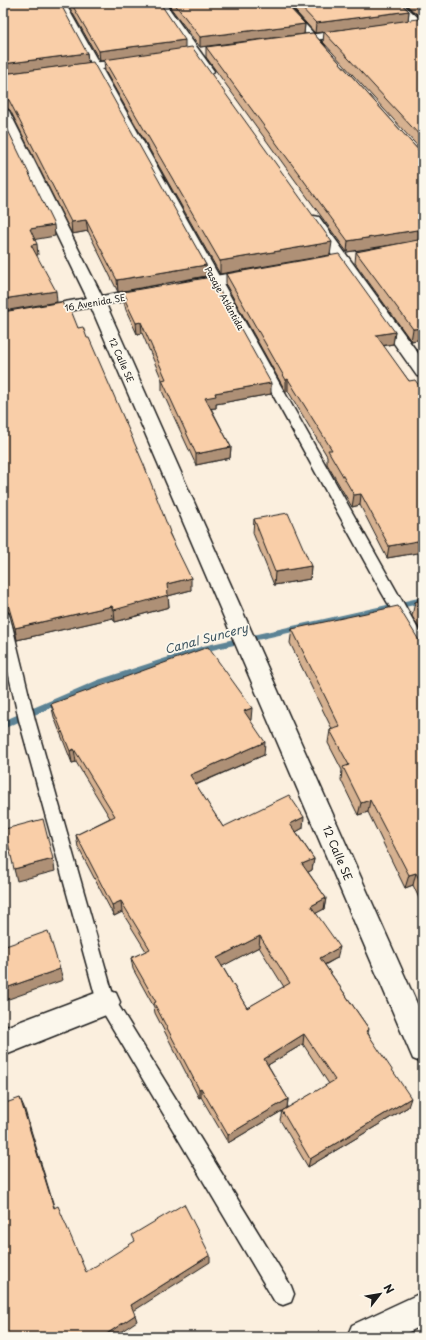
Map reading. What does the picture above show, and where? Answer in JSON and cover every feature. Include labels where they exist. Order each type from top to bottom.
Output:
[{"type":"street","points":[[160,3],[214,79]]},
{"type":"street","points":[[396,3],[422,26]]},
{"type":"street","points":[[404,26],[422,26]]},
{"type":"street","points":[[273,43],[366,31]]},
{"type":"street","points":[[180,56],[211,51]]},
{"type":"street","points":[[57,72],[150,59]]},
{"type":"street","name":"12 Calle SE","points":[[3,111],[96,302],[233,614],[253,656],[423,1049]]},
{"type":"street","points":[[306,208],[423,372]]},
{"type":"street","name":"16 Avenida SE","points":[[3,318],[268,272]]},
{"type":"street","points":[[3,1042],[106,1002]]},
{"type":"street","points":[[364,1337],[423,1308]]},
{"type":"lane","name":"Pasaje Atlántida","points":[[60,3],[216,280],[389,593],[423,651]]},
{"type":"lane","points":[[282,3],[328,55]]},
{"type":"lane","points":[[3,617],[27,720],[106,1002],[283,1294]]},
{"type":"building","points":[[3,3],[60,3],[87,53],[3,64]]},
{"type":"building","points":[[71,3],[160,3],[185,40],[99,51]]},
{"type":"building","points":[[174,3],[285,3],[305,24],[200,37]]},
{"type":"building","points":[[297,3],[400,3],[409,11],[316,23]]},
{"type":"building","points":[[417,3],[423,3],[423,8]]},
{"type":"building","points":[[418,19],[423,22],[423,139],[324,32]]},
{"type":"building","points":[[313,33],[420,152],[423,153],[423,229],[348,241],[206,47]]},
{"type":"building","points":[[192,47],[332,242],[220,261],[104,60]]},
{"type":"building","points":[[93,62],[206,265],[117,280],[86,220],[71,222],[9,100],[3,96],[3,74]]},
{"type":"building","points":[[3,120],[54,225],[30,229],[37,244],[31,245],[56,291],[3,299]]},
{"type":"building","points":[[423,239],[423,328],[413,329],[356,252]]},
{"type":"building","points":[[339,254],[395,332],[376,335],[409,381],[415,380],[423,391],[423,540],[389,546],[361,494],[354,495],[328,450],[332,450],[288,379],[286,380],[226,274]]},
{"type":"building","points":[[212,277],[271,383],[215,393],[216,396],[205,398],[231,447],[196,454],[162,380],[166,379],[141,322],[136,323],[125,300],[127,299],[123,292]]},
{"type":"building","points":[[62,302],[65,309],[70,308],[78,328],[83,327],[87,338],[89,338],[144,465],[170,532],[169,533],[191,578],[167,584],[168,595],[114,610],[112,606],[15,628],[7,601],[3,600],[3,312]]},
{"type":"building","points":[[288,513],[311,566],[275,572],[254,519]]},
{"type":"building","points":[[423,597],[423,616],[415,602],[420,601],[418,598]]},
{"type":"building","points":[[398,606],[420,642],[423,643],[423,887],[416,873],[409,875],[370,800],[361,803],[343,767],[349,765],[330,730],[340,727],[292,629]]},
{"type":"building","points":[[208,647],[252,708],[244,711],[265,742],[190,775],[223,827],[289,795],[304,817],[290,824],[314,859],[302,864],[326,898],[311,906],[340,947],[320,958],[369,1029],[366,1031],[411,1098],[310,1159],[282,1111],[335,1080],[304,1034],[264,1059],[288,1099],[228,1135],[201,1088],[199,1089],[154,1003],[156,1002],[131,958],[150,949],[121,901],[112,905],[76,835],[115,816],[74,749],[70,751],[51,704]],"holes":[[[260,936],[290,983],[247,1008],[217,958]]]},
{"type":"building","points":[[43,819],[53,859],[14,869],[5,829]]},
{"type":"building","points":[[48,931],[60,969],[3,989],[3,947]]},
{"type":"building","points":[[20,1098],[54,1208],[58,1206],[86,1272],[135,1241],[132,1235],[184,1204],[210,1255],[131,1305],[135,1315],[102,1337],[35,1337],[34,1335],[32,1337],[3,1337],[3,1104]]},
{"type":"waterway","name":"Canal Suncery","points":[[3,725],[101,682],[203,649],[423,600]]}]
